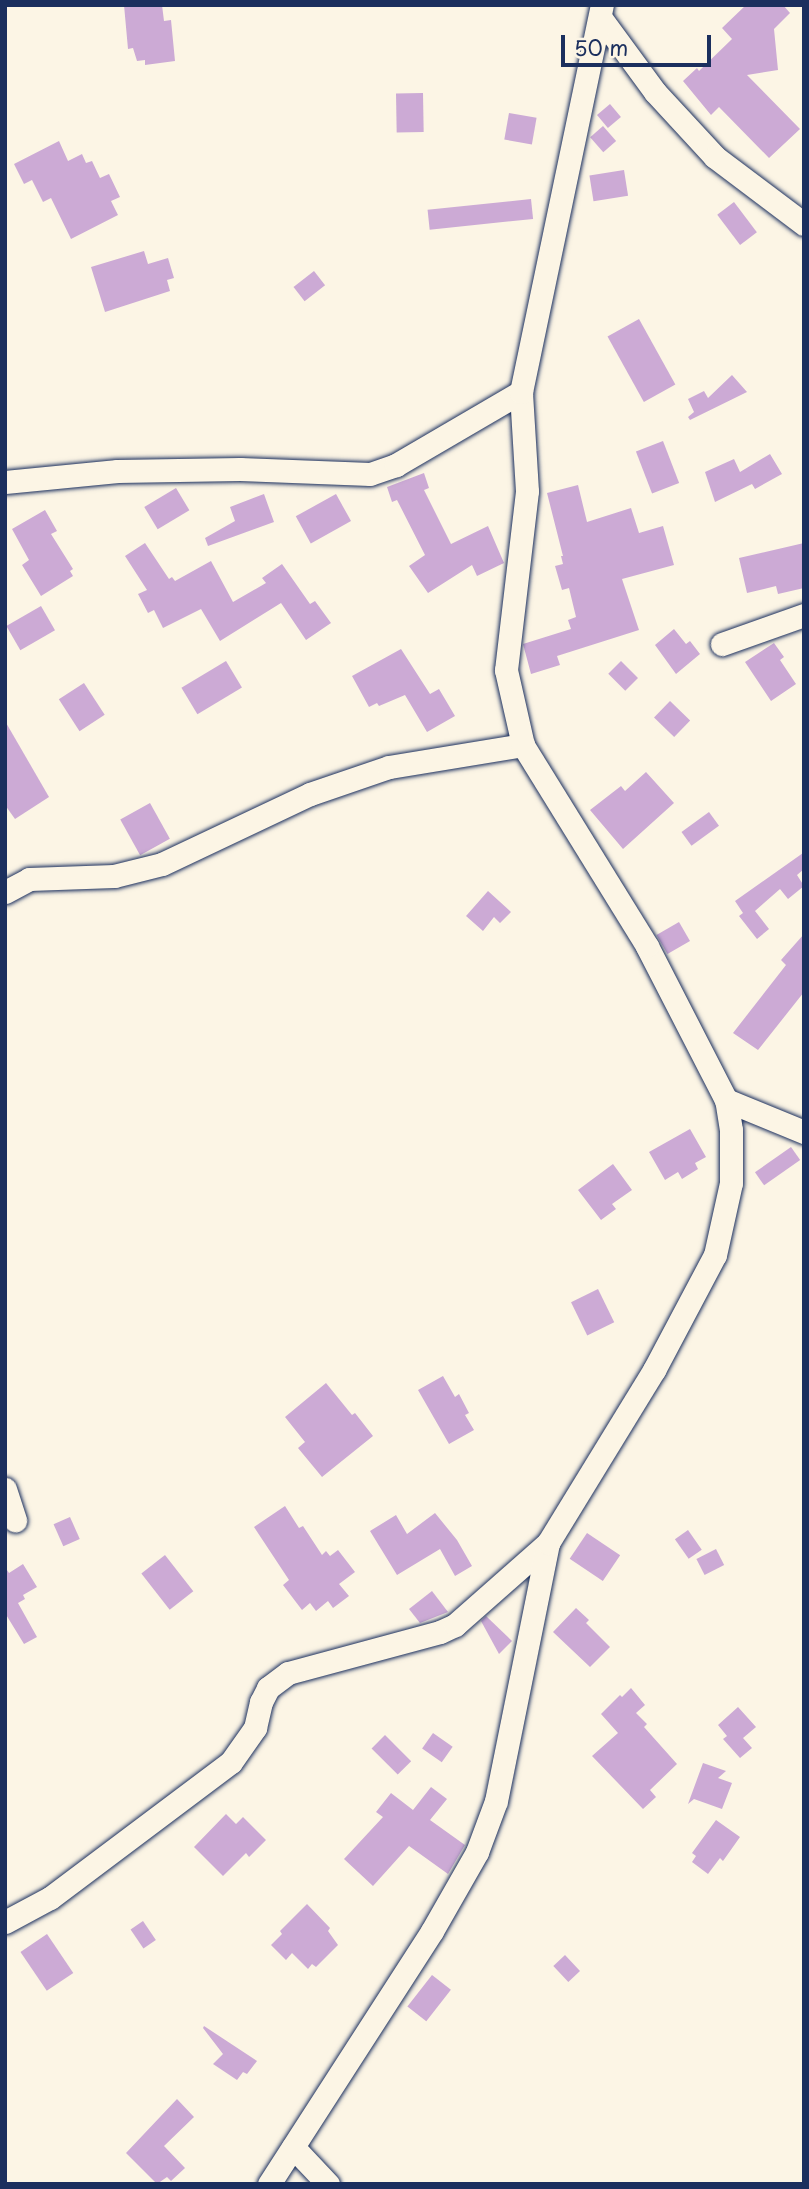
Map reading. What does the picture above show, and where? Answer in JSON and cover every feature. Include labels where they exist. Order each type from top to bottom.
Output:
[{"type":"street","points":[[601,11],[654,92],[715,157],[802,219]]},
{"type":"street","points":[[5,1922],[50,1898],[231,1762],[255,1728],[268,1688],[288,1672],[440,1632],[455,1625],[548,1543],[654,1370],[715,1255],[730,1183],[731,1129],[726,1100],[647,946],[523,745],[506,670],[527,491],[521,392],[601,11]]},
{"type":"street","points":[[5,482],[145,471],[240,468],[370,474],[396,465],[521,392]]},
{"type":"street","points":[[722,644],[804,615]]},
{"type":"street","points":[[5,892],[29,879],[114,876],[162,864],[310,794],[389,767],[523,745]]},
{"type":"street","points":[[726,1100],[804,1132]]},
{"type":"street","points":[[5,1489],[15,1520]]},
{"type":"street","points":[[269,2184],[432,1931],[477,1852],[496,1801],[548,1543]]},
{"type":"street","points":[[293,2147],[328,2184]]},
{"type":"building","points":[[124,5],[162,5],[164,21],[171,20],[175,61],[145,65],[145,60],[137,61],[133,48],[128,49]]},
{"type":"building","points":[[746,5],[783,5],[790,13],[774,29],[778,70],[747,75],[800,129],[769,158],[719,107],[711,115],[683,81],[697,68],[699,71],[732,39],[722,28]]},
{"type":"building","points":[[396,93],[423,93],[424,132],[397,132]]},
{"type":"building","points":[[610,104],[621,117],[608,128],[597,115]]},
{"type":"building","points":[[509,113],[537,118],[532,144],[504,140]]},
{"type":"building","points":[[603,126],[616,141],[603,152],[590,137]]},
{"type":"building","points":[[59,141],[68,161],[82,154],[86,163],[92,161],[100,178],[109,174],[120,197],[111,201],[118,215],[71,239],[51,198],[43,202],[32,180],[24,184],[14,164]]},
{"type":"building","points":[[624,170],[628,196],[593,201],[589,175]]},
{"type":"building","points":[[531,199],[533,219],[430,230],[428,210]]},
{"type":"building","points":[[734,202],[757,232],[740,245],[717,215]]},
{"type":"building","points":[[144,251],[148,264],[168,258],[174,278],[167,280],[170,291],[105,312],[91,267]]},
{"type":"building","points":[[314,271],[325,285],[305,301],[294,287]]},
{"type":"building","points":[[639,319],[675,385],[644,402],[608,336]]},
{"type":"building","points":[[732,375],[747,392],[690,420],[688,417],[694,412],[688,399],[704,391],[708,398]]},
{"type":"building","points":[[663,441],[679,483],[652,493],[636,451]]},
{"type":"building","points":[[770,454],[782,474],[755,489],[752,484],[715,502],[705,472],[734,459],[740,472]]},
{"type":"building","points":[[424,473],[429,488],[424,490],[451,544],[488,526],[504,563],[477,576],[472,565],[428,593],[409,566],[425,555],[397,500],[392,502],[387,487]]},
{"type":"building","points":[[578,485],[587,522],[631,508],[639,533],[663,526],[674,565],[622,579],[639,630],[557,656],[560,665],[531,674],[523,644],[571,629],[568,620],[576,617],[569,588],[562,590],[555,566],[563,564],[563,556],[547,493]]},
{"type":"building","points":[[176,488],[189,510],[158,529],[144,507]]},
{"type":"building","points":[[264,494],[274,522],[208,546],[205,538],[235,521],[230,507]]},
{"type":"building","points":[[336,494],[351,521],[311,543],[296,516]]},
{"type":"building","points":[[45,510],[57,531],[51,534],[73,569],[70,571],[73,576],[41,596],[22,565],[29,560],[12,529]]},
{"type":"building","points":[[145,543],[169,579],[172,577],[175,581],[211,561],[233,602],[266,583],[262,578],[282,564],[310,604],[315,601],[331,623],[306,640],[281,603],[220,641],[201,609],[163,628],[154,610],[148,613],[138,594],[147,590],[125,556]]},
{"type":"building","points":[[804,543],[804,588],[778,594],[776,586],[747,593],[739,558]]},
{"type":"building","points":[[41,606],[55,630],[20,650],[6,626]]},
{"type":"building","points":[[674,629],[686,644],[690,641],[700,654],[676,674],[655,645]]},
{"type":"building","points":[[774,643],[784,657],[780,660],[796,684],[771,701],[745,662]]},
{"type":"building","points":[[401,649],[430,694],[439,689],[455,716],[427,732],[405,695],[379,706],[377,703],[369,707],[352,676]]},
{"type":"building","points":[[226,661],[242,688],[197,714],[181,688]]},
{"type":"building","points":[[621,661],[638,678],[625,691],[608,674]]},
{"type":"building","points":[[84,683],[105,715],[80,731],[59,699]]},
{"type":"building","points":[[670,701],[690,720],[674,737],[654,718]]},
{"type":"building","points":[[5,721],[49,797],[15,819],[5,805]]},
{"type":"building","points":[[646,772],[674,803],[623,849],[590,810],[621,786],[625,791]]},
{"type":"building","points":[[150,803],[170,839],[140,855],[120,819]]},
{"type":"building","points":[[709,812],[719,826],[691,846],[681,832]]},
{"type":"building","points":[[803,853],[804,869],[797,875],[804,886],[788,899],[780,889],[755,911],[769,929],[757,939],[739,916],[743,913],[735,901]]},
{"type":"building","points":[[488,891],[511,912],[500,923],[494,917],[483,931],[466,916]]},
{"type":"building","points":[[679,922],[690,941],[667,954],[656,935]]},
{"type":"building","points":[[804,934],[804,992],[758,1050],[733,1033],[786,965],[781,960]]},
{"type":"building","points":[[690,1129],[706,1157],[695,1163],[698,1169],[682,1179],[678,1172],[665,1180],[649,1152]]},
{"type":"building","points":[[791,1147],[800,1160],[764,1185],[755,1172]]},
{"type":"building","points":[[613,1164],[632,1190],[612,1204],[616,1209],[601,1220],[578,1190]]},
{"type":"building","points":[[598,1289],[614,1322],[587,1335],[571,1302]]},
{"type":"building","points":[[443,1376],[455,1397],[459,1394],[469,1413],[465,1415],[474,1430],[449,1444],[418,1390]]},
{"type":"building","points":[[326,1383],[373,1436],[322,1477],[298,1448],[305,1442],[285,1417]]},
{"type":"building","points":[[285,1506],[299,1528],[303,1526],[322,1555],[326,1551],[330,1556],[338,1550],[355,1572],[339,1584],[349,1596],[333,1608],[328,1601],[316,1611],[310,1603],[302,1610],[283,1585],[289,1580],[254,1527]]},
{"type":"building","points":[[435,1513],[457,1540],[472,1566],[455,1576],[440,1549],[397,1575],[370,1531],[396,1515],[407,1534]]},
{"type":"building","points":[[70,1517],[80,1539],[63,1546],[54,1524]]},
{"type":"building","points":[[688,1530],[702,1550],[689,1559],[675,1539]]},
{"type":"building","points":[[587,1533],[620,1555],[603,1581],[570,1559]]},
{"type":"building","points":[[716,1549],[724,1565],[705,1575],[696,1559]]},
{"type":"building","points":[[165,1555],[193,1591],[170,1610],[141,1573]]},
{"type":"building","points":[[23,1564],[37,1587],[23,1595],[25,1599],[18,1603],[37,1637],[24,1644],[5,1613],[5,1567],[9,1573]]},
{"type":"building","points":[[432,1591],[448,1612],[420,1623],[409,1609]]},
{"type":"building","points":[[576,1608],[589,1620],[586,1623],[610,1647],[590,1667],[553,1632]]},
{"type":"building","points":[[486,1616],[512,1641],[499,1654],[481,1621]]},
{"type":"building","points":[[631,1688],[645,1705],[636,1713],[647,1724],[644,1727],[677,1764],[650,1790],[656,1797],[643,1809],[592,1756],[618,1733],[601,1714]]},
{"type":"building","points":[[738,1707],[756,1727],[743,1738],[752,1748],[740,1758],[723,1739],[727,1736],[718,1725]]},
{"type":"building","points":[[433,1733],[453,1747],[442,1762],[422,1749]]},
{"type":"building","points":[[385,1735],[411,1761],[398,1775],[372,1748]]},
{"type":"building","points":[[703,1763],[726,1771],[718,1778],[732,1783],[722,1809],[694,1799],[688,1804]]},
{"type":"building","points":[[431,1787],[447,1799],[430,1820],[465,1845],[448,1874],[409,1846],[373,1886],[344,1859],[383,1817],[376,1812],[391,1793],[413,1810]]},
{"type":"building","points":[[226,1814],[236,1824],[243,1817],[266,1840],[249,1857],[246,1853],[223,1876],[194,1847]]},
{"type":"building","points":[[716,1820],[740,1837],[723,1861],[720,1858],[708,1874],[692,1862],[696,1856],[692,1853]]},
{"type":"building","points":[[307,1904],[330,1928],[328,1931],[338,1945],[316,1967],[312,1964],[308,1969],[292,1953],[286,1960],[271,1945],[282,1934],[280,1931]]},
{"type":"building","points":[[143,1921],[156,1940],[143,1948],[131,1929]]},
{"type":"building","points":[[47,1934],[73,1973],[47,1991],[20,1952]]},
{"type":"building","points":[[565,1955],[580,1971],[568,1982],[553,1966]]},
{"type":"building","points":[[432,1975],[451,1990],[426,2021],[407,2007]]},
{"type":"building","points":[[204,2026],[257,2061],[247,2074],[243,2072],[237,2080],[213,2064],[223,2054]]},
{"type":"building","points":[[177,2099],[194,2117],[164,2146],[185,2168],[171,2181],[167,2177],[157,2184],[126,2153]]}]
